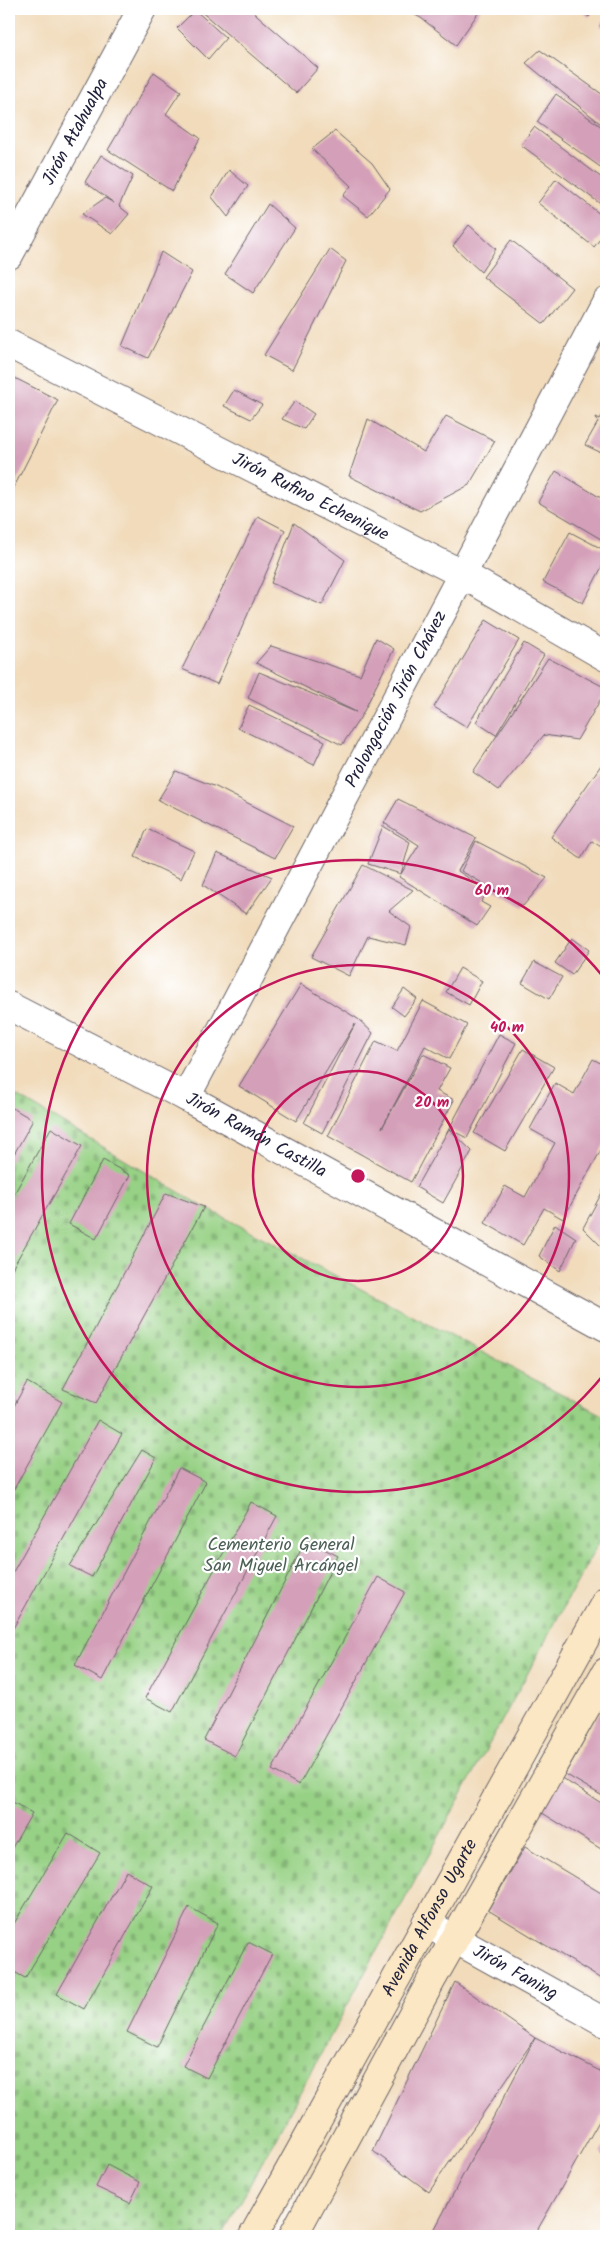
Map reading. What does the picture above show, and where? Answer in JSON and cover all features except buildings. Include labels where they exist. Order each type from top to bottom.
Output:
[{"type":"main road","name":"Avenida Alfonso Ugarte","points":[[253,2236],[606,1601]]},
{"type":"main road","name":"Avenida Alfonso Ugarte","points":[[293,2236],[456,1938],[606,1672]]},
{"type":"street","name":"Jirón Atahualpa","points":[[9,255],[142,9]]},
{"type":"street","name":"Prolongación Jirón Chávez","points":[[186,1097],[606,302]]},
{"type":"street","name":"Jirón Rufino Echenique","points":[[9,344],[462,574],[606,657]]},
{"type":"street","name":"Jirón Ramón Castilla","points":[[9,1006],[186,1097],[606,1327]]},
{"type":"street","name":"Jirón Faning","points":[[426,1923],[606,2023]]},
{"type":"green space","name":"Cementerio General San Miguel Arcángel","points":[[9,1091],[204,1207],[606,1417],[606,1529],[222,2236],[9,2236]]}]
